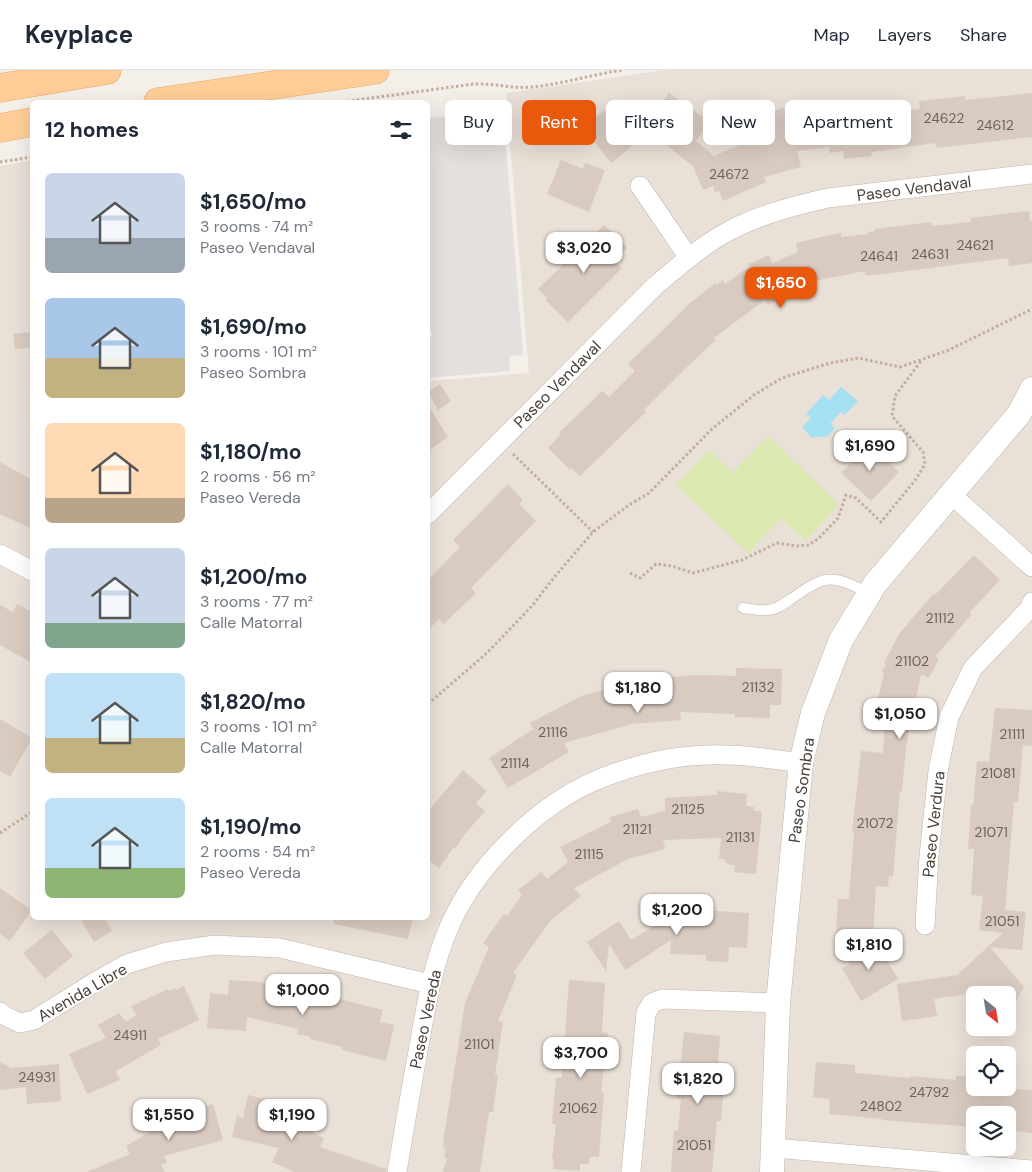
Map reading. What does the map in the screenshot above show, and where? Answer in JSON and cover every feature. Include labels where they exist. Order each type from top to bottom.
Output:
[{"type":"main road","points":[[0,88],[107,70]]},
{"type":"main road","points":[[172,100],[375,70]]},
{"type":"main road","points":[[0,128],[30,122]]},
{"type":"street","name":"Paseo Vendaval","points":[[430,512],[656,285],[689,258],[726,232],[760,217],[796,205],[828,198],[1032,174]]},
{"type":"street","points":[[640,186],[689,258]]},
{"type":"street","name":"Paseo Sombra","points":[[772,1172],[778,1003],[801,763],[813,713],[841,640],[875,584],[1019,414],[1032,389]]},
{"type":"street","points":[[952,495],[1032,567]]},
{"type":"street","points":[[0,554],[30,571]]},
{"type":"street","name":"Paseo Verdura","points":[[925,925],[929,856],[938,771],[949,717],[974,668],[1030,609],[1032,602]]},
{"type":"street","name":"Paseo Vereda","points":[[396,1172],[430,984],[449,926],[468,890],[492,859],[514,836],[564,798],[590,783],[637,766],[669,759],[726,755],[801,763]]},
{"type":"street","name":"Avenida Libre","points":[[0,1012],[20,1023],[34,1020],[127,964],[166,952],[215,944],[280,948],[430,984]]},
{"type":"street","points":[[631,1172],[646,1012],[652,1004],[662,999],[778,1003]]},
{"type":"street","points":[[774,1148],[910,1166],[1032,1170]]},
{"type":"lane","points":[[743,608],[768,610],[783,605],[816,582],[829,579],[843,581],[869,593]]},
{"type":"path","points":[[357,100],[488,83],[508,87],[530,88],[575,81],[606,72],[624,70]]},
{"type":"path","points":[[0,162],[30,156]]},
{"type":"path","points":[[430,702],[486,653],[532,606],[593,532],[629,505],[649,493],[712,430],[754,395],[782,378],[816,366],[858,358],[900,367],[949,350],[1032,309]]},
{"type":"path","points":[[630,572],[640,578],[656,564],[672,566],[693,573],[742,560],[777,543],[797,546],[808,545],[818,539],[838,518],[846,495],[856,498],[881,522],[916,479],[925,464],[923,452],[892,416],[895,396],[921,360]]},
{"type":"path","points":[[500,441],[593,532]]},
{"type":"path","points":[[0,833],[30,813]]},
{"type":"shaded area","points":[[665,70],[1032,70],[1032,1172],[0,1172],[0,166],[30,160],[30,920],[430,920],[430,381],[529,373],[510,145],[512,145],[512,100],[507,100],[506,93]]},
{"type":"shaded area","points":[[445,117],[445,145],[506,145],[523,355],[509,356],[510,371],[430,378],[430,338],[432,335],[430,330],[430,118]]},
{"type":"green space","points":[[768,436],[839,505],[805,541],[781,518],[748,553],[676,485],[709,450],[748,487],[733,472]]},
{"type":"water","points":[[841,387],[858,401],[845,415],[841,412],[830,424],[835,428],[827,437],[811,437],[802,427],[811,418],[806,414],[823,395],[829,400]]},
{"type":"building","points":[[669,93],[679,100],[664,100]]},
{"type":"building","points":[[1032,93],[1032,137],[936,148],[935,143],[871,152],[872,156],[844,159],[843,151],[830,153],[829,147],[797,151],[801,167],[764,177],[766,182],[723,201],[719,191],[715,192],[713,186],[703,190],[693,166],[666,145],[693,145],[693,110],[703,117],[703,132],[696,141],[714,156],[740,145],[775,145],[775,110],[784,108],[785,145],[911,145],[911,110],[920,109],[919,101],[965,96],[965,100]]},
{"type":"building","points":[[605,110],[606,111],[606,145],[632,146],[611,163],[596,144],[596,117]]},
{"type":"building","points":[[561,160],[583,169],[585,163],[605,170],[589,212],[547,194]]},
{"type":"building","points":[[1029,211],[1030,222],[1032,221],[1032,263],[1009,266],[1008,258],[875,275],[865,275],[865,271],[798,284],[801,289],[767,305],[765,300],[714,338],[716,340],[580,476],[571,468],[570,470],[548,448],[560,435],[559,433],[602,391],[609,397],[635,371],[628,364],[690,303],[716,283],[717,285],[723,280],[725,284],[749,267],[748,264],[769,255],[772,263],[798,252],[796,243],[841,233],[841,237],[868,234],[868,232],[875,231],[875,229],[931,222],[932,226],[971,222],[971,218]]},
{"type":"building","points":[[604,225],[627,248],[614,261],[622,268],[568,322],[545,300],[547,298],[538,289]]},
{"type":"building","points":[[30,332],[30,348],[15,349],[13,334]]},
{"type":"building","points":[[440,384],[451,401],[438,410],[430,396],[430,391]]},
{"type":"building","points":[[430,408],[448,437],[430,450]]},
{"type":"building","points":[[870,443],[899,472],[871,501],[841,473]]},
{"type":"building","points":[[0,462],[30,479],[30,528],[0,514]]},
{"type":"building","points":[[508,484],[523,500],[519,504],[536,521],[471,588],[476,593],[444,624],[439,619],[430,628],[430,578],[460,547],[453,540]]},
{"type":"building","points":[[974,555],[1000,580],[969,613],[971,615],[935,657],[939,659],[929,678],[921,674],[906,747],[902,792],[900,791],[893,877],[889,876],[888,887],[876,886],[873,936],[836,934],[838,899],[849,899],[854,832],[852,831],[861,751],[883,753],[885,723],[873,720],[884,673],[882,672],[886,664],[884,663],[899,634],[933,594],[935,595]]},
{"type":"building","points":[[17,604],[30,611],[30,662],[0,645],[0,605],[13,612]]},
{"type":"building","points":[[736,668],[782,669],[781,705],[770,705],[770,718],[735,717],[735,714],[680,712],[681,720],[632,724],[564,743],[569,752],[508,788],[489,758],[533,729],[530,723],[581,696],[612,688],[617,704],[642,702],[640,680],[696,675],[736,676]]},
{"type":"building","points":[[995,708],[1032,710],[1032,746],[1023,745],[1018,802],[1014,802],[1005,910],[1026,912],[1022,950],[990,947],[1024,987],[1016,1002],[1016,986],[966,986],[966,994],[934,999],[937,1016],[902,1021],[897,984],[957,975],[1003,933],[979,930],[983,896],[971,895],[974,849],[968,849],[971,805],[973,805],[977,761],[989,762]]},
{"type":"building","points":[[0,719],[30,737],[30,742],[10,777],[0,771]]},
{"type":"building","points":[[463,770],[487,791],[476,803],[485,811],[455,849],[454,847],[439,868],[430,861],[430,809]]},
{"type":"building","points":[[717,791],[747,794],[746,806],[754,807],[753,810],[762,812],[756,874],[734,872],[735,865],[727,864],[724,859],[719,859],[721,838],[663,840],[665,848],[662,850],[628,859],[574,888],[581,896],[550,921],[513,973],[517,975],[498,1021],[503,1022],[495,1075],[498,1075],[493,1112],[489,1112],[480,1172],[443,1172],[447,1158],[444,1158],[446,1149],[443,1148],[443,1142],[465,1003],[489,947],[483,943],[504,914],[507,916],[522,895],[518,890],[541,872],[547,879],[568,862],[560,847],[611,822],[610,817],[638,809],[641,817],[665,811],[665,798],[717,795]]},
{"type":"building","points":[[0,888],[30,909],[30,913],[10,941],[0,934]]},
{"type":"building","points":[[654,907],[749,913],[747,948],[729,947],[728,962],[706,961],[706,955],[670,954],[671,940],[625,970],[609,944],[606,971],[587,942],[619,921],[631,940],[654,926]]},
{"type":"building","points":[[81,920],[105,920],[112,931],[94,942]]},
{"type":"building","points":[[334,920],[413,920],[408,939],[334,924]]},
{"type":"building","points":[[52,930],[73,956],[45,979],[23,953]]},
{"type":"building","points":[[876,941],[898,979],[861,1001],[842,968],[850,964],[847,957]]},
{"type":"building","points":[[229,980],[260,982],[306,994],[307,991],[383,1010],[380,1022],[394,1025],[386,1061],[342,1050],[342,1047],[310,1039],[311,1037],[297,1034],[298,1029],[247,1017],[246,1031],[207,1028],[210,993],[228,995]]},
{"type":"building","points":[[569,980],[605,983],[602,1032],[608,1033],[601,1092],[604,1093],[599,1157],[590,1157],[589,1164],[580,1164],[580,1171],[553,1169],[554,1159],[552,1159],[556,1124],[552,1124],[556,1078],[562,1078]]},
{"type":"building","points":[[184,986],[199,1020],[158,1039],[161,1045],[116,1071],[120,1080],[87,1094],[69,1054],[106,1038],[98,1025],[119,1013],[126,1022],[136,1015],[131,1006],[168,989],[168,991],[175,988],[176,990]]},
{"type":"building","points":[[684,1032],[720,1036],[716,1087],[724,1087],[721,1121],[717,1121],[712,1172],[671,1172],[674,1130],[678,1131],[681,1099],[677,1099]]},
{"type":"building","points":[[0,1062],[11,1068],[59,1064],[61,1101],[27,1104],[26,1087],[0,1090]]},
{"type":"building","points":[[816,1062],[855,1065],[855,1073],[956,1080],[956,1076],[966,1077],[966,1096],[1016,1096],[1016,1089],[1032,1090],[1032,1133],[1016,1131],[1016,1106],[966,1106],[966,1126],[829,1114],[830,1099],[813,1097]]},
{"type":"building","points":[[248,1095],[284,1104],[281,1118],[324,1138],[320,1147],[386,1169],[386,1172],[294,1172],[272,1162],[279,1148],[232,1137],[237,1116],[243,1118]]},
{"type":"building","points":[[205,1103],[206,1106],[213,1104],[223,1140],[164,1156],[167,1162],[161,1165],[165,1172],[87,1172],[130,1154],[126,1146],[172,1119],[170,1112]]}]
